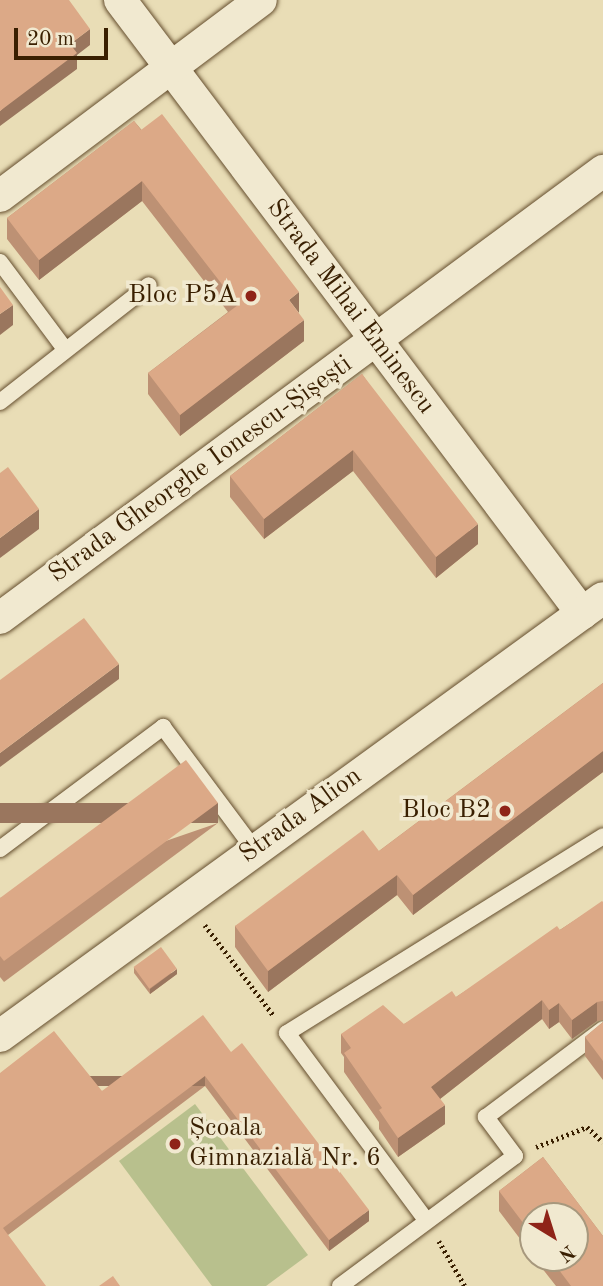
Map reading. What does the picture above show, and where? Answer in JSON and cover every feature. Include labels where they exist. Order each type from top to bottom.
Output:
[{"type":"street","name":"Strada Mihai Eminescu","points":[[120,0],[374,341],[592,606]]},
{"type":"street","points":[[0,196],[261,0]]},
{"type":"street","name":"Strada Gheorghe Ionescu-Șișești","points":[[0,618],[603,171]]},
{"type":"street","name":"Strada Alion","points":[[0,1036],[186,898],[592,606]]},
{"type":"lane","points":[[0,262],[64,348]]},
{"type":"lane","points":[[0,402],[64,348],[149,285]]},
{"type":"lane","points":[[0,849],[163,727],[254,849]]},
{"type":"lane","points":[[426,1220],[287,1033],[603,836]]},
{"type":"lane","points":[[340,1286],[515,1156],[486,1117],[603,1029]]},
{"type":"path","points":[[186,898],[287,1033]]},
{"type":"path","points":[[515,1156],[587,1127],[603,1142]]},
{"type":"path","points":[[426,1220],[465,1286]]},
{"type":"green space","points":[[195,1104],[308,1255],[266,1286],[212,1286],[119,1161]]},
{"type":"building","points":[[0,0],[69,0],[90,29],[70,44],[77,53],[0,111]]},
{"type":"building","name":"Bloc P5A","points":[[162,114],[299,292],[289,300],[304,320],[180,415],[148,373],[238,305],[142,181],[39,260],[7,218],[134,121],[141,130]]},
{"type":"building","points":[[0,287],[13,305],[0,314]]},
{"type":"building","points":[[362,374],[478,524],[436,557],[353,450],[264,519],[230,476]]},
{"type":"building","points":[[8,467],[39,509],[0,538],[0,473]]},
{"type":"building","points":[[84,618],[119,664],[0,753],[0,680]]},
{"type":"building","name":"Bloc B2","points":[[603,683],[603,751],[413,895],[397,875],[268,971],[235,926],[363,830],[379,851]]},
{"type":"building","points":[[186,760],[218,803],[4,961],[0,956],[0,898]]},
{"type":"building","points":[[602,901],[603,1001],[597,1002],[572,1020],[559,1003],[549,1010],[542,1000],[431,1087],[445,1105],[398,1138],[379,1110],[382,1108],[344,1053],[351,1048],[341,1034],[383,1005],[404,1024],[452,991],[456,997],[557,926],[560,930]]},
{"type":"building","points":[[161,947],[177,969],[149,989],[133,967]]},
{"type":"building","points":[[203,1015],[231,1052],[242,1043],[369,1210],[329,1240],[205,1076],[3,1228],[46,1286],[0,1286],[0,1073],[54,1031],[102,1091]]},
{"type":"building","points":[[603,1022],[603,1061],[585,1037]]},
{"type":"building","points":[[543,1157],[577,1202],[519,1202],[519,1217],[499,1191]]},
{"type":"building","points":[[589,1218],[603,1236],[603,1286],[571,1286],[560,1272],[589,1272]]},
{"type":"building","points":[[113,1276],[120,1286],[99,1286]]},
{"type":"place","name":"Bloc P5A","points":[[251,296]]},
{"type":"place","name":"Bloc B2","points":[[505,811]]},
{"type":"place","name":"Școala Gimnazială Nr. 6","points":[[175,1144]]}]
